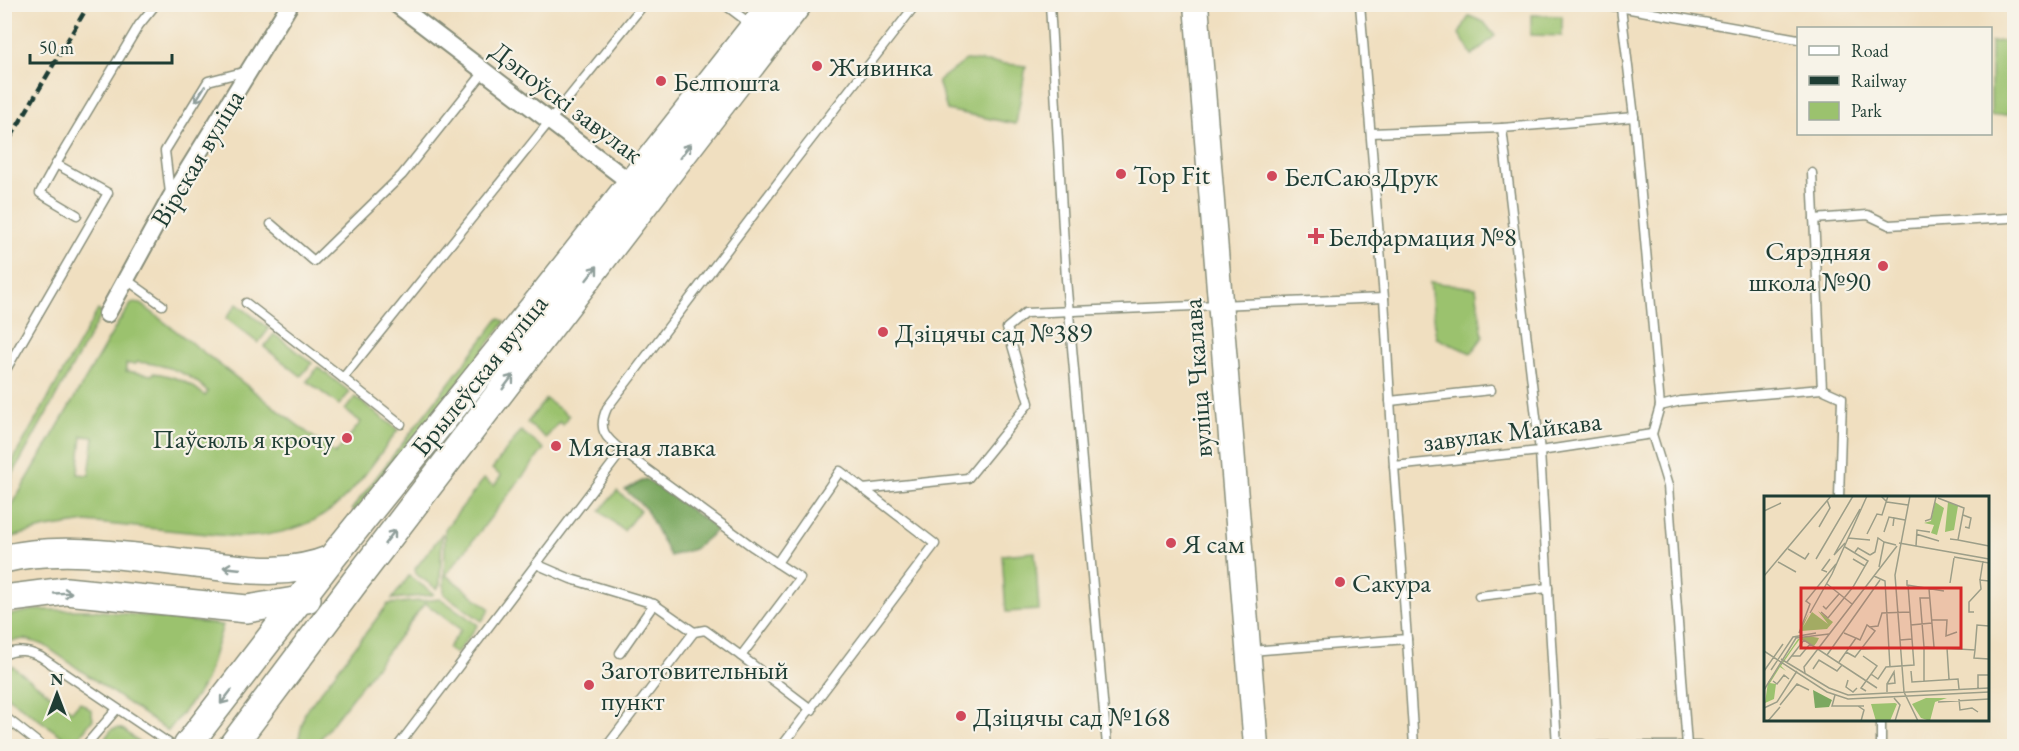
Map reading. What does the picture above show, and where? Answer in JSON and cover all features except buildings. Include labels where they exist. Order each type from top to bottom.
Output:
[{"type":"main road","name":"Брылеўская вуліца","points":[[232,747],[640,190],[772,4]]},
{"type":"main road","name":"Брылеўская вуліца","points":[[188,747],[331,559],[798,4]]},
{"type":"main road","name":"вуліца Чкалава","points":[[1197,4],[1256,747]]},
{"type":"main road","points":[[4,559],[53,553],[98,554],[266,571],[301,569],[331,559]]},
{"type":"main road","points":[[266,571],[287,586],[300,601],[301,617],[291,667]]},
{"type":"main road","points":[[4,599],[66,591],[247,609],[324,596],[354,583]]},
{"type":"main road","points":[[247,609],[258,615],[262,621],[265,639],[262,650]]},
{"type":"street","name":"Вірская вуліца","points":[[107,314],[170,199],[290,4]]},
{"type":"street","name":"Дэпоўскі завулак","points":[[396,4],[640,190]]},
{"type":"lane","points":[[77,215],[40,193],[139,25],[156,4]]},
{"type":"lane","points":[[343,378],[645,4]]},
{"type":"lane","points":[[724,4],[754,27]]},
{"type":"lane","points":[[741,656],[800,578],[753,547],[622,451],[607,439],[602,420],[607,408],[915,4]]},
{"type":"lane","points":[[1050,4],[1068,311],[1107,747]]},
{"type":"lane","points":[[1360,4],[1384,297],[1394,466]]},
{"type":"lane","points":[[1602,4],[1797,39]]},
{"type":"lane","points":[[1621,8],[1634,117],[1660,406],[1653,434],[1668,486],[1687,746]]},
{"type":"lane","points":[[170,199],[165,151],[208,81],[250,70]]},
{"type":"lane","points":[[271,224],[314,261],[402,175],[484,72]]},
{"type":"lane","points":[[1371,133],[1503,128],[1634,117]]},
{"type":"lane","points":[[1503,128],[1540,451],[1557,747]]},
{"type":"lane","points":[[4,373],[108,194],[56,164]]},
{"type":"lane","points":[[1812,173],[1822,388]]},
{"type":"lane","points":[[1814,219],[1868,215],[1889,225],[2009,218]]},
{"type":"lane","points":[[127,280],[162,305]]},
{"type":"lane","points":[[863,489],[968,478],[1029,403],[1007,328],[1025,313],[1384,297]]},
{"type":"lane","points":[[246,303],[401,424]]},
{"type":"lane","points":[[1660,406],[1681,401],[1822,388],[1842,398],[1839,496]]},
{"type":"lane","points":[[1390,401],[1491,390]]},
{"type":"lane","name":"завулак Майкава","points":[[1414,747],[1394,466],[1540,451],[1653,434]]},
{"type":"lane","points":[[398,747],[622,451]]},
{"type":"lane","points":[[777,563],[840,471],[935,544],[782,747]]},
{"type":"lane","points":[[536,564],[571,579],[654,604],[694,632]]},
{"type":"lane","points":[[1479,596],[1548,588]]},
{"type":"lane","points":[[620,653],[654,604]]},
{"type":"lane","points":[[607,747],[694,632],[705,630],[812,710]]},
{"type":"lane","points":[[1248,651],[1407,639]]},
{"type":"lane","points":[[4,655],[18,651],[30,652],[41,657],[173,747]]},
{"type":"lane","points":[[86,747],[117,709]]},
{"type":"lane","points":[[4,716],[42,747]]},
{"type":"lane","points":[[1881,721],[1881,747]]},
{"type":"lane","points":[[1598,747],[1700,747]]},
{"type":"green space","points":[[1531,15],[1562,16],[1562,36],[1531,35]]},
{"type":"green space","points":[[1469,16],[1484,22],[1495,36],[1472,55],[1459,34]]},
{"type":"green space","points":[[2014,40],[2014,114],[1992,116],[1992,42]]},
{"type":"green space","points":[[966,60],[1026,66],[1016,124],[947,110],[938,81]]},
{"type":"green space","points":[[1430,282],[1476,288],[1483,337],[1471,353],[1436,338]]},
{"type":"green space","points":[[132,303],[141,304],[335,454],[361,422],[345,410],[355,397],[398,430],[346,497],[327,513],[290,530],[238,537],[86,522],[46,528],[5,539],[5,513],[7,514],[118,323]],"holes":[[[137,362],[175,370],[193,379],[208,392],[205,396],[187,383],[167,375],[126,371],[126,364]],[[82,436],[94,437],[89,475],[78,474]]]},
{"type":"green space","points":[[237,304],[269,329],[258,343],[226,318]]},
{"type":"green space","points":[[98,310],[102,313],[12,476],[5,510],[5,472],[11,469],[14,458]]},
{"type":"green space","points":[[499,318],[505,322],[358,514],[352,509]]},
{"type":"green space","points":[[274,334],[312,363],[301,376],[264,347]]},
{"type":"green space","points":[[318,367],[350,392],[339,405],[307,381]]},
{"type":"green space","points":[[546,399],[569,416],[563,425],[559,422],[546,438],[527,423]]},
{"type":"green space","points":[[521,431],[544,449],[446,575],[490,609],[482,621],[444,594],[445,529],[484,479],[494,486],[501,476],[492,469]]},
{"type":"green space","points":[[646,479],[718,529],[694,549],[670,556],[646,509],[625,490]]},
{"type":"green space","points":[[617,491],[640,510],[624,531],[600,511]]},
{"type":"green space","points":[[442,534],[440,584],[437,589],[416,574],[415,569]]},
{"type":"green space","points":[[1035,552],[1039,610],[1006,612],[1002,555]]},
{"type":"green space","points":[[409,576],[434,594],[392,599]]},
{"type":"green space","points":[[441,599],[478,625],[456,654],[448,648],[461,630],[425,603],[315,746],[297,746],[305,712],[388,604]]},
{"type":"green space","points":[[34,610],[92,610],[223,625],[206,680],[168,731],[44,645],[25,639],[5,642],[5,616]]},
{"type":"green space","points":[[12,666],[72,711],[80,702],[91,710],[93,719],[72,746],[62,746],[67,740],[5,695],[5,671]]},
{"type":"green space","points":[[119,728],[143,746],[99,746],[112,729]]},
{"type":"railway","points":[[4,149],[89,4]]},
{"type":"place","name":"Живинка","points":[[817,66]]},
{"type":"place","name":"Белпошта","points":[[661,81]]},
{"type":"place","name":"Top Fit","points":[[1121,174]]},
{"type":"place","name":"БелСаюзДрук","points":[[1272,176]]},
{"type":"place","name":"Белфармация №8","points":[[1316,236]]},
{"type":"place","name":"Сярэдняя школа №90","points":[[1883,266]]},
{"type":"place","name":"Дзіцячы сад №389","points":[[883,332]]},
{"type":"place","name":"Паўсюль я крочу","points":[[347,438]]},
{"type":"place","name":"Мясная лавка","points":[[556,446]]},
{"type":"place","name":"Я сам","points":[[1171,543]]},
{"type":"place","name":"Сакура","points":[[1340,582]]},
{"type":"place","name":"Заготовительный пункт","points":[[589,685]]},
{"type":"place","name":"Дзіцячы сад №168","points":[[961,716]]}]
